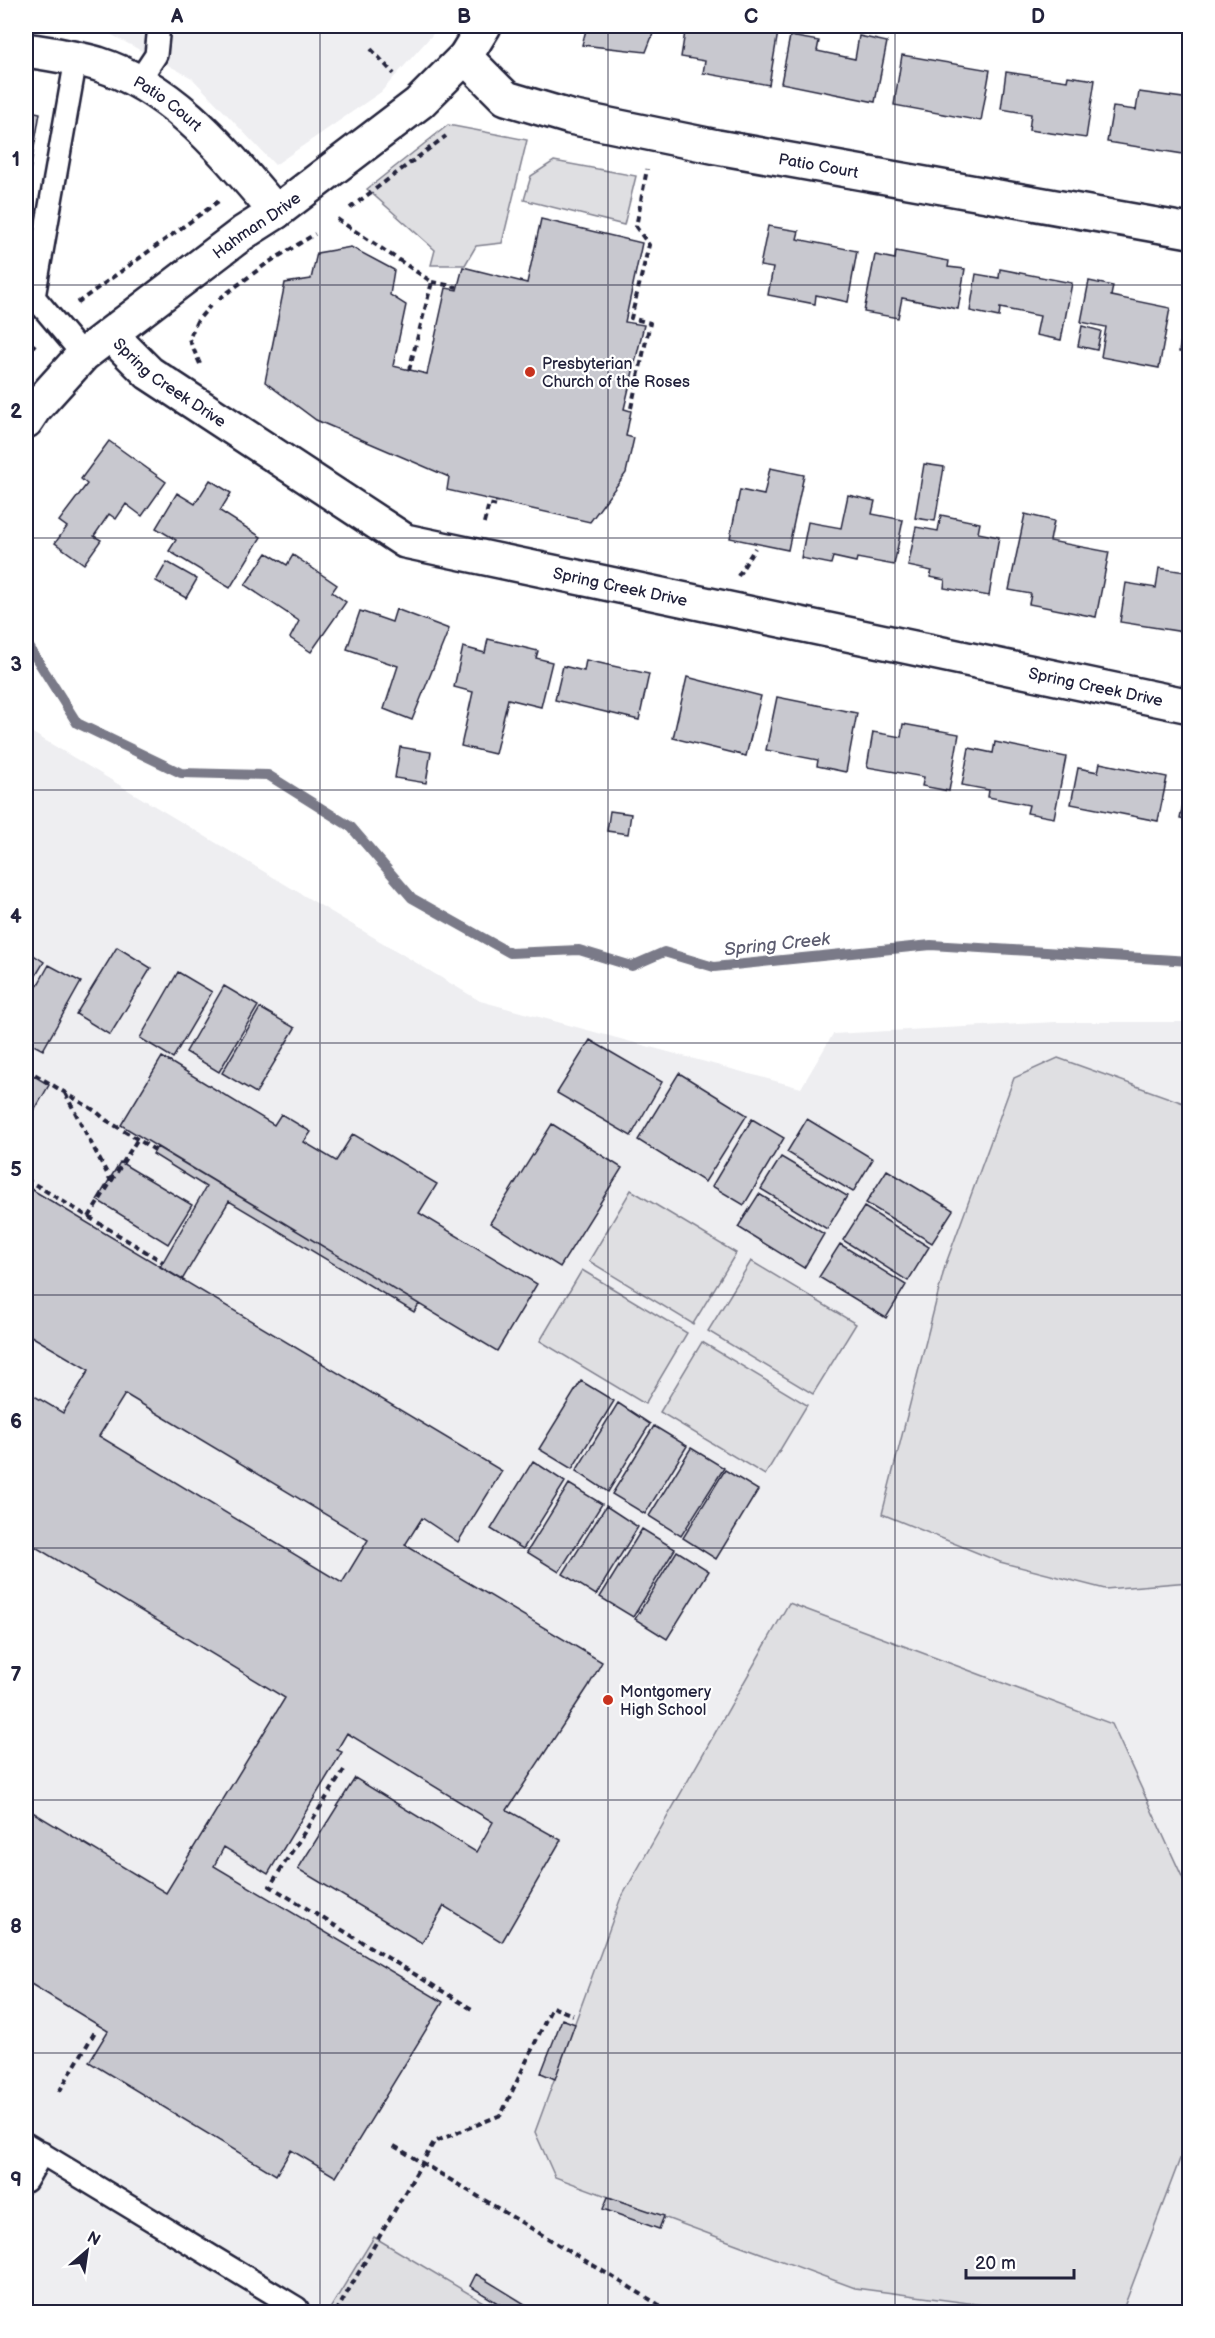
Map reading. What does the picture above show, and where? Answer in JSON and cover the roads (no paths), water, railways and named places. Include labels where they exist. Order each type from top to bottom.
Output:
[{"type":"street","name":"Hahman Drive","points":[[28,410],[83,356],[243,233],[276,212],[419,103],[465,57],[484,26]]},
{"type":"street","name":"Patio Court","points":[[26,50],[99,65],[138,82],[164,97],[206,131],[276,212]]},
{"type":"street","name":"Patio Court","points":[[465,57],[506,98],[570,117],[717,147],[1190,231]]},
{"type":"street","name":"Spring Creek Drive","points":[[111,335],[149,374],[405,542],[1190,706]]},
{"type":"lane","points":[[138,82],[156,55],[159,26]]},
{"type":"lane","points":[[76,59],[34,297],[83,356]]},
{"type":"lane","points":[[26,2181],[34,2149],[297,2308],[294,2313]]},
{"type":"waterway","name":"Spring Creek","points":[[26,642],[77,723],[181,773],[268,775],[351,827],[412,898],[510,953],[579,950],[632,966],[664,952],[714,967],[931,945],[1190,961]]},
{"type":"place","name":"Presbyterian Church of the Roses","points":[[530,372]]},
{"type":"place","name":"Montgomery High School","points":[[608,1700]]}]
